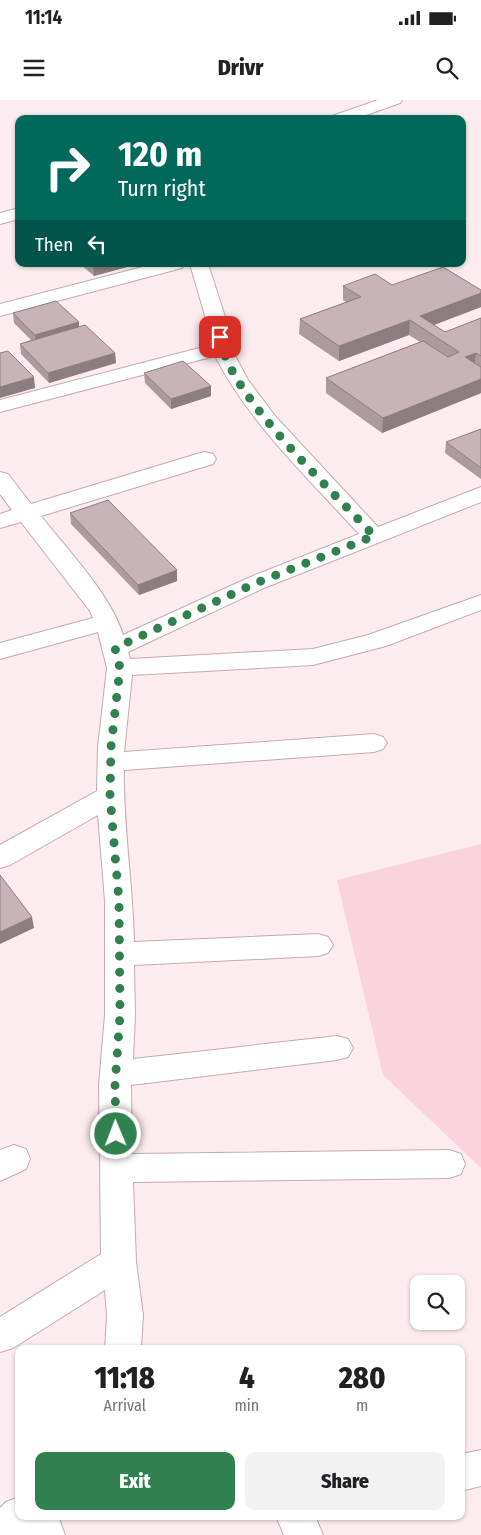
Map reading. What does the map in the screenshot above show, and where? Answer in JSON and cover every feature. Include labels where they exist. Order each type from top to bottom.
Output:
[{"type":"street","points":[[350,115],[394,100]]},
{"type":"street","points":[[0,219],[15,214]]},
{"type":"street","points":[[0,310],[164,267]]},
{"type":"street","points":[[200,267],[218,326],[221,348],[238,381],[268,422],[374,536]]},
{"type":"street","points":[[0,406],[221,348]]},
{"type":"street","points":[[0,521],[205,459]]},
{"type":"street","points":[[0,479],[89,592],[114,646],[110,796],[119,901],[120,1015],[116,1074],[116,1168],[119,1262],[125,1314],[123,1345]]},
{"type":"street","points":[[114,646],[256,583],[481,494]]},
{"type":"street","points":[[0,651],[114,646],[221,660],[314,657],[328,655],[376,641],[481,602]]},
{"type":"street","points":[[110,762],[374,743]]},
{"type":"street","points":[[0,858],[110,796]]},
{"type":"street","points":[[120,954],[318,945]]},
{"type":"street","points":[[116,1074],[337,1048]]},
{"type":"street","points":[[116,1168],[449,1164]]},
{"type":"street","points":[[0,1336],[119,1262]]},
{"type":"street","points":[[465,1472],[481,1468]]},
{"type":"street","points":[[0,1533],[15,1520]]},
{"type":"street","points":[[40,1520],[46,1535]]},
{"type":"shaded area","points":[[481,844],[481,1168],[383,1075],[337,880]]},
{"type":"building","points":[[443,267],[481,290],[481,293],[420,316],[445,332],[481,318],[481,356],[476,353],[465,357],[481,367],[481,379],[383,418],[326,378],[423,341],[448,357],[459,352],[410,320],[339,346],[300,319],[361,297],[343,286],[375,274],[392,285]]},
{"type":"building","points":[[56,301],[79,322],[35,335],[13,313]]},
{"type":"building","points":[[85,325],[115,353],[48,373],[20,344]]},
{"type":"building","points":[[8,351],[34,377],[0,387],[0,353]]},
{"type":"building","points":[[183,361],[211,386],[171,399],[144,373]]},
{"type":"building","points":[[481,429],[481,468],[446,442]]},
{"type":"building","points":[[108,500],[177,570],[138,585],[70,513]]},
{"type":"building","points":[[0,875],[32,917],[0,932]]},
{"type":"route","points":[[116,1134],[115,1085],[120,1015],[119,901],[110,796],[111,747],[120,668],[115,648],[256,583],[374,536],[268,422],[228,365],[221,348],[220,337]]}]
